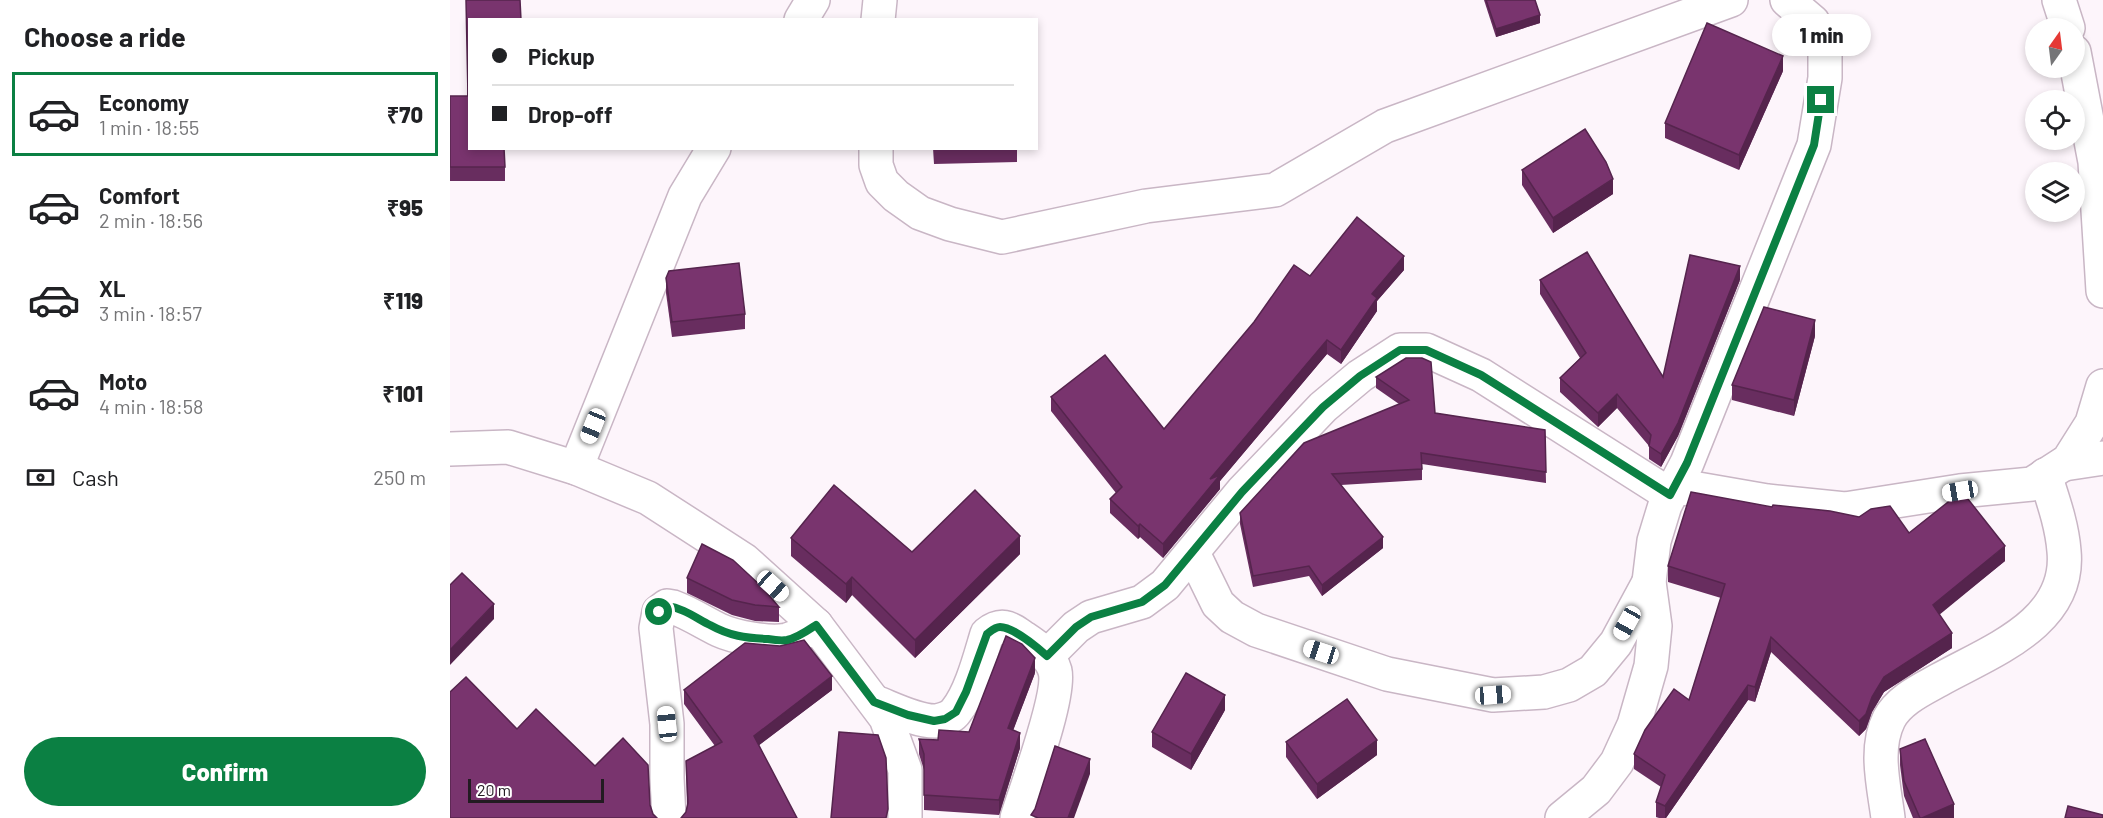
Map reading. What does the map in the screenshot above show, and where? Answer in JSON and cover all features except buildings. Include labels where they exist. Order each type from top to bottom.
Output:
[{"type":"street","points":[[802,18],[813,0]]},
{"type":"street","points":[[878,18],[880,0]]},
{"type":"street","points":[[876,150],[876,165],[882,182],[896,196],[920,213],[950,224],[1002,237],[1146,206],[1275,190],[1385,126],[1731,0]]},
{"type":"street","points":[[1562,818],[1596,790],[1603,781],[1617,762],[1634,725],[1651,666],[1655,626],[1649,582],[1654,541],[1665,505],[1687,463],[1814,145],[1825,78],[1825,51],[1813,22],[1788,0]]},
{"type":"street","points":[[2059,0],[2065,18]]},
{"type":"street","points":[[2079,78],[2095,162],[2103,291]]},
{"type":"street","points":[[576,468],[685,195],[713,150]]},
{"type":"street","points":[[1047,656],[1076,627],[1091,617],[1142,602],[1165,585],[1242,492],[1323,407],[1360,376],[1400,350],[1426,350],[1481,375],[1671,492],[1692,488],[1767,501],[1845,509],[1960,491],[2032,484],[2068,461],[2092,423],[2103,386]]},
{"type":"street","points":[[450,449],[508,447],[576,468],[648,498],[744,560],[816,625],[886,718],[905,770],[905,818]]},
{"type":"street","points":[[2055,470],[2103,458]]},
{"type":"street","points":[[1888,818],[1882,741],[1890,718],[1906,699],[2011,641],[2045,614],[2062,584],[2064,553],[2055,470]]},
{"type":"street","points":[[1193,553],[1218,604],[1232,617],[1256,630],[1387,674],[1493,695],[1544,692],[1569,685],[1593,671],[1616,643],[1649,582]]},
{"type":"street","points":[[669,818],[667,724],[657,628],[659,612],[667,606],[673,607],[736,637],[785,640],[803,634],[816,625]]},
{"type":"street","points":[[874,702],[908,715],[934,721],[945,719],[956,712],[966,692],[987,634],[994,628],[1009,629],[1047,656],[1055,669],[1056,684],[1051,710],[1017,818]]},
{"type":"route","points":[[659,612],[667,606],[673,607],[736,637],[785,640],[803,634],[816,625],[874,702],[908,715],[934,721],[945,719],[956,712],[966,692],[987,634],[994,628],[1009,629],[1047,656],[1076,627],[1091,617],[1142,602],[1165,585],[1242,492],[1323,407],[1360,376],[1400,350],[1426,350],[1481,375],[1670,495],[1687,463],[1814,145],[1821,100]]}]
